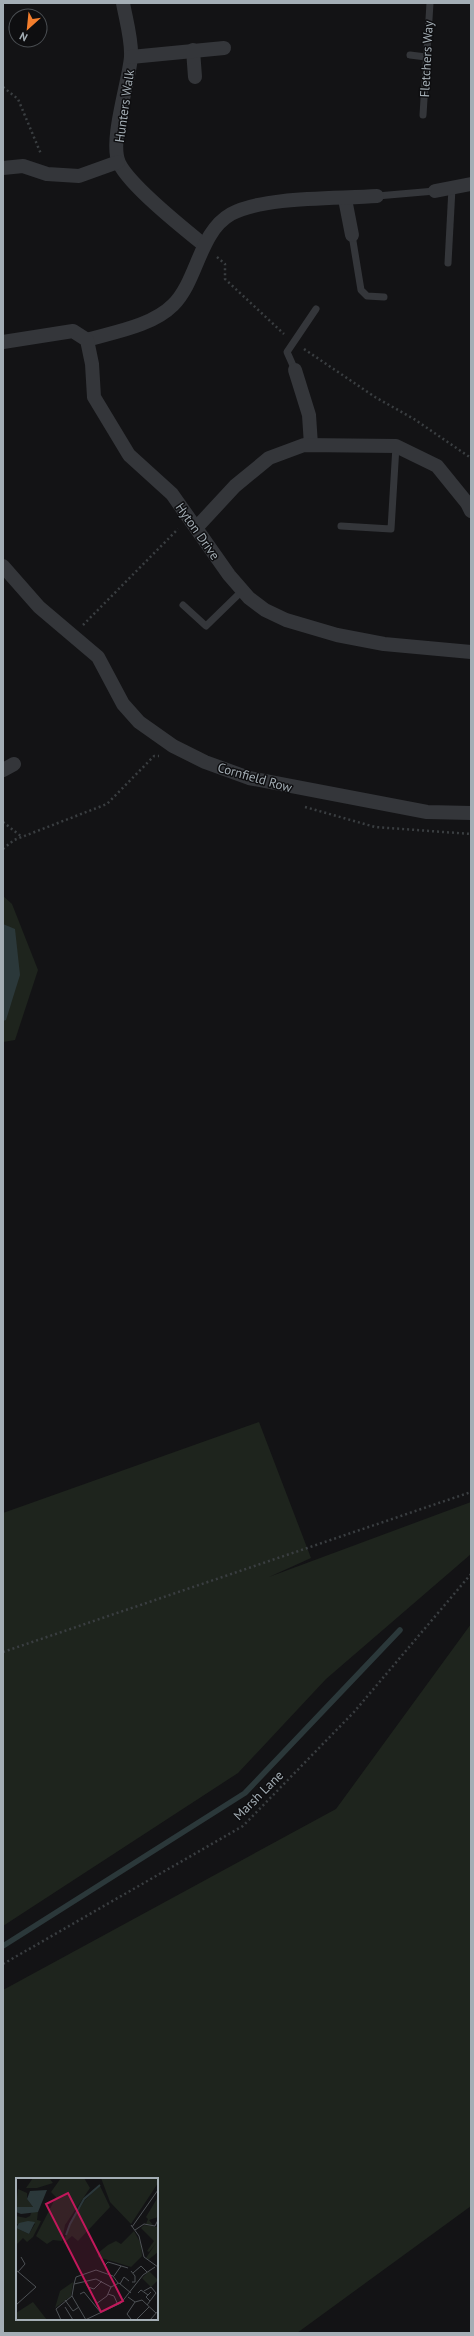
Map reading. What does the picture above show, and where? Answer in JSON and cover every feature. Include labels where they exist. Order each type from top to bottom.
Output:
[{"type":"street","name":"Hunters Walk","points":[[123,3],[131,57],[121,104],[117,142],[118,162],[135,183],[204,245]]},
{"type":"street","points":[[131,57],[224,48]]},
{"type":"street","points":[[193,50],[195,77]]},
{"type":"street","points":[[3,168],[23,166],[47,174],[79,176],[118,162]]},
{"type":"street","points":[[434,191],[471,184]]},
{"type":"street","points":[[3,342],[73,331],[87,340],[147,321],[172,306],[188,286],[204,245],[220,223],[230,214],[261,204],[377,196]]},
{"type":"street","points":[[346,199],[352,236]]},
{"type":"street","name":"Hyton Drive","points":[[87,340],[92,364],[94,397],[129,455],[172,494],[243,590],[265,610],[306,627],[337,635],[384,644],[471,652]]},
{"type":"street","points":[[295,370],[309,415],[311,445]]},
{"type":"street","points":[[193,522],[269,458],[304,445],[396,446],[436,466],[467,503],[471,511]]},
{"type":"street","name":"Cornfield Row","points":[[3,566],[39,607],[98,657],[123,704],[139,722],[173,746],[205,762],[249,778],[304,790],[360,797],[427,812],[471,813]]},
{"type":"lane","name":"Fletchers Way","points":[[423,115],[430,3]]},
{"type":"lane","points":[[410,55],[426,57]]},
{"type":"lane","points":[[448,263],[452,188]]},
{"type":"lane","points":[[377,196],[434,191]]},
{"type":"lane","points":[[352,236],[361,290],[367,296],[384,297]]},
{"type":"lane","points":[[295,370],[287,352],[316,309]]},
{"type":"lane","points":[[341,526],[391,529],[396,446]]},
{"type":"lane","points":[[183,605],[206,626],[243,590]]},
{"type":"path","points":[[3,87],[18,98],[28,120],[47,174]]},
{"type":"path","points":[[204,245],[225,264],[225,279],[294,341],[375,397],[414,419],[471,458]]},
{"type":"path","points":[[72,636],[193,522]]},
{"type":"path","points":[[3,849],[22,837],[107,804],[154,756],[162,757]]},
{"type":"path","points":[[3,822],[22,837]]},
{"type":"path","points":[[3,1652],[471,1492]]},
{"type":"path","name":"Marsh Lane","points":[[3,1964],[243,1826],[354,1712],[471,1574]]},
{"type":"shaded area","points":[[3,896],[12,904],[38,970],[15,1040],[3,1042]]},
{"type":"shaded area","points":[[3,924],[15,929],[20,975],[6,1020],[3,1021]]},
{"type":"shaded area","points":[[259,1422],[311,1558],[269,1577],[471,1502],[471,1554],[326,1679],[238,1773],[3,1926],[3,1513]]},
{"type":"shaded area","points":[[471,1624],[471,2206],[297,2333],[3,2333],[3,1990],[336,1809]]},
{"type":"waterway","points":[[3,1946],[245,1793],[400,1630]]}]
